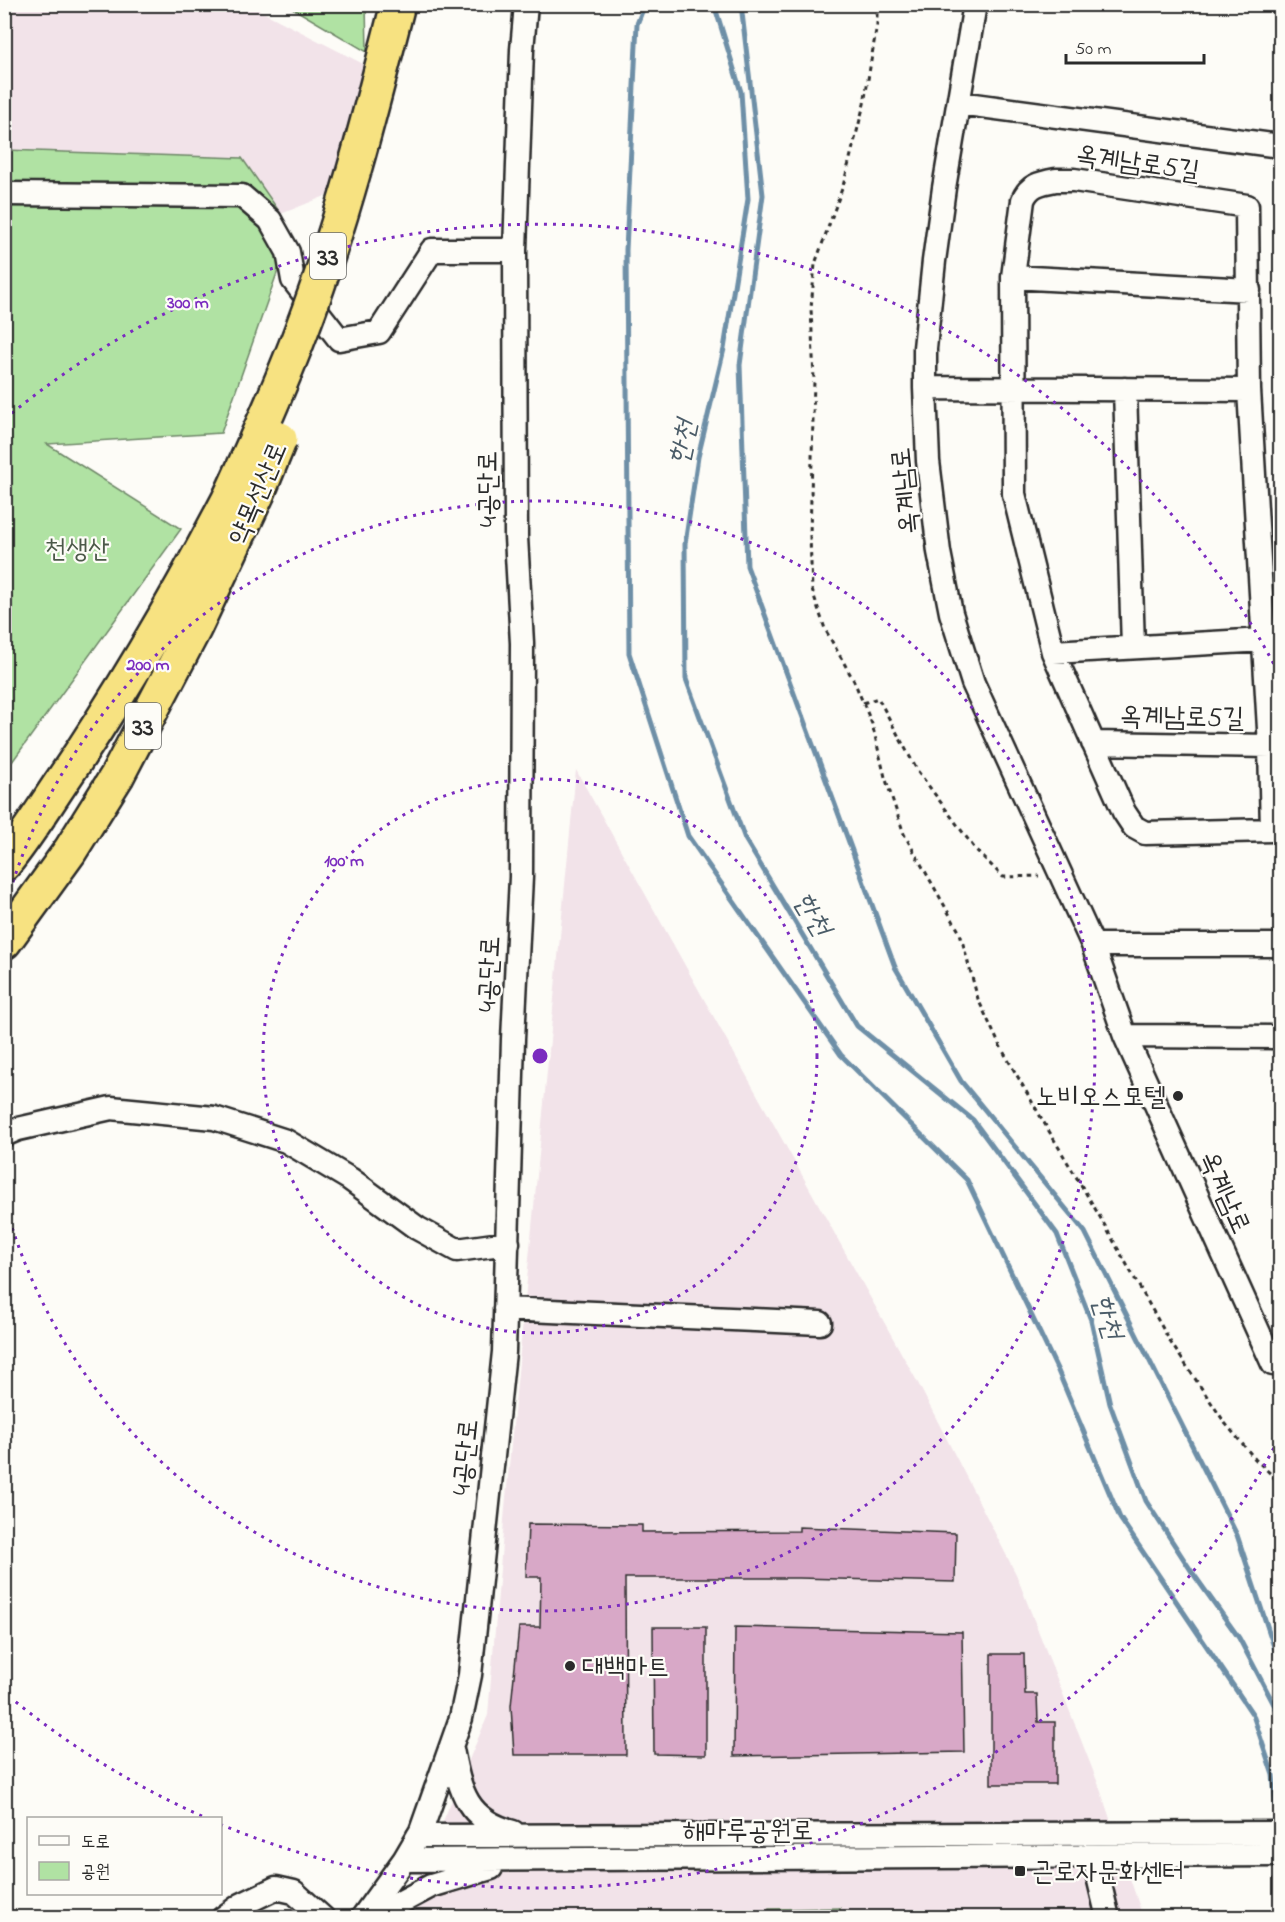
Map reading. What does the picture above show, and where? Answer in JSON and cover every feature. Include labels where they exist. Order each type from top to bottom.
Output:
[{"type":"highway","name":"약목선산로","points":[[4,942],[70,851],[117,776],[195,627],[244,496],[333,242],[368,122],[398,4]]},
{"type":"highway","name":"약목선산로","points":[[4,864],[26,837],[102,725],[186,583],[244,496],[336,294],[387,131],[421,4]]},
{"type":"street","name":"4공단로","points":[[362,1917],[404,1860],[418,1836],[461,1718],[470,1675],[504,1352],[513,1039],[521,877],[522,644],[516,537],[515,250],[522,50],[526,4]]},
{"type":"street","name":"옥계남로","points":[[975,4],[944,188],[925,348],[928,461],[939,552],[951,613],[973,683],[1093,945],[1125,1036],[1273,1364],[1281,1365]]},
{"type":"street","points":[[959,103],[1281,146]]},
{"type":"street","name":"옥계남로5길","points":[[1074,180],[1247,206],[1249,290],[1249,390],[1270,746],[1272,830],[1145,833],[1134,827],[1124,812],[1053,652],[1014,494],[1012,277],[1026,192],[1045,182],[1074,180]]},
{"type":"street","points":[[6,194],[242,196],[270,220],[288,252],[293,280],[339,339],[380,332],[432,250],[515,250]]},
{"type":"street","points":[[1012,277],[1249,290]]},
{"type":"street","points":[[925,388],[1249,390]]},
{"type":"street","points":[[1125,389],[1132,647]]},
{"type":"street","points":[[1053,652],[1264,640]]},
{"type":"street","name":"옥계남로5길","points":[[1094,743],[1270,746]]},
{"type":"street","points":[[1093,945],[1281,945]]},
{"type":"street","points":[[1125,1036],[1281,1037]]},
{"type":"street","points":[[4,1134],[111,1108],[214,1118],[286,1141],[350,1179],[417,1228],[457,1250],[507,1243]]},
{"type":"street","points":[[505,1309],[820,1323]]},
{"type":"street","points":[[452,1746],[457,1777],[467,1800],[478,1815],[495,1827],[526,1836]]},
{"type":"street","name":"해마루공원로","points":[[418,1836],[1281,1833]]},
{"type":"street","points":[[1088,1834],[1108,1917]]},
{"type":"street","name":"해마루공원로","points":[[404,1860],[1281,1855]]},
{"type":"street","points":[[371,1917],[432,1886],[522,1860]]},
{"type":"street","points":[[223,1917],[241,1905],[276,1888],[294,1893],[323,1917]]},
{"type":"path","points":[[877,4],[877,24],[864,104],[843,186],[815,264],[811,308],[814,380],[810,536],[812,590],[825,629],[854,681],[872,724],[885,777],[904,834],[960,933],[978,999],[999,1044],[1171,1344],[1225,1423],[1281,1488]]},
{"type":"path","points":[[863,703],[878,698],[917,770],[975,849],[1003,877],[1060,875]]},
{"type":"shaded area","points":[[5,5],[249,5],[373,69],[345,188],[281,214],[242,158],[5,150]]},
{"type":"shaded area","points":[[576,770],[918,1383],[1016,1574],[1099,1786],[1143,1917],[402,1918],[488,1715],[505,1508]]},
{"type":"green space","points":[[287,5],[366,5],[367,52]]},
{"type":"green space","name":"천생산","points":[[5,150],[242,158],[281,214],[290,236],[221,433],[47,444],[181,529],[12,762],[5,762]]},
{"type":"green space","points":[[840,1908],[840,1917],[769,1917],[769,1909]]},
{"type":"building","points":[[528,1524],[642,1525],[642,1532],[799,1531],[799,1527],[956,1533],[955,1582],[799,1578],[625,1578],[626,1755],[514,1755],[511,1706],[519,1627],[540,1627],[541,1577],[526,1577]]},
{"type":"building","points":[[653,1627],[706,1627],[706,1755],[654,1754]]},
{"type":"building","points":[[735,1627],[962,1632],[964,1752],[734,1756]]},
{"type":"building","points":[[991,1654],[1024,1654],[1025,1694],[1037,1694],[1038,1722],[1055,1722],[1055,1784],[991,1784]]},
{"type":"waterway","points":[[645,4],[637,24],[626,250],[629,653],[688,836],[841,1055],[967,1180],[1058,1371],[1120,1518],[1253,1715],[1273,1775],[1278,1827]]},
{"type":"waterway","name":"한천","points":[[714,4],[741,92],[748,199],[724,349],[698,457],[685,544],[686,679],[745,839],[857,1026],[973,1120],[1057,1234],[1091,1320],[1110,1404],[1146,1501],[1192,1572],[1239,1638],[1277,1710],[1280,1725]]},
{"type":"waterway","points":[[741,4],[763,195],[740,365],[747,566],[895,967],[961,1081],[1085,1232],[1237,1535],[1280,1665]]},
{"type":"place","name":"노비오스모텔","points":[[1178,1096]]},
{"type":"place","name":"대백마트","points":[[570,1666]]},
{"type":"place","name":"근로자문화센터","points":[[1020,1871]]}]
